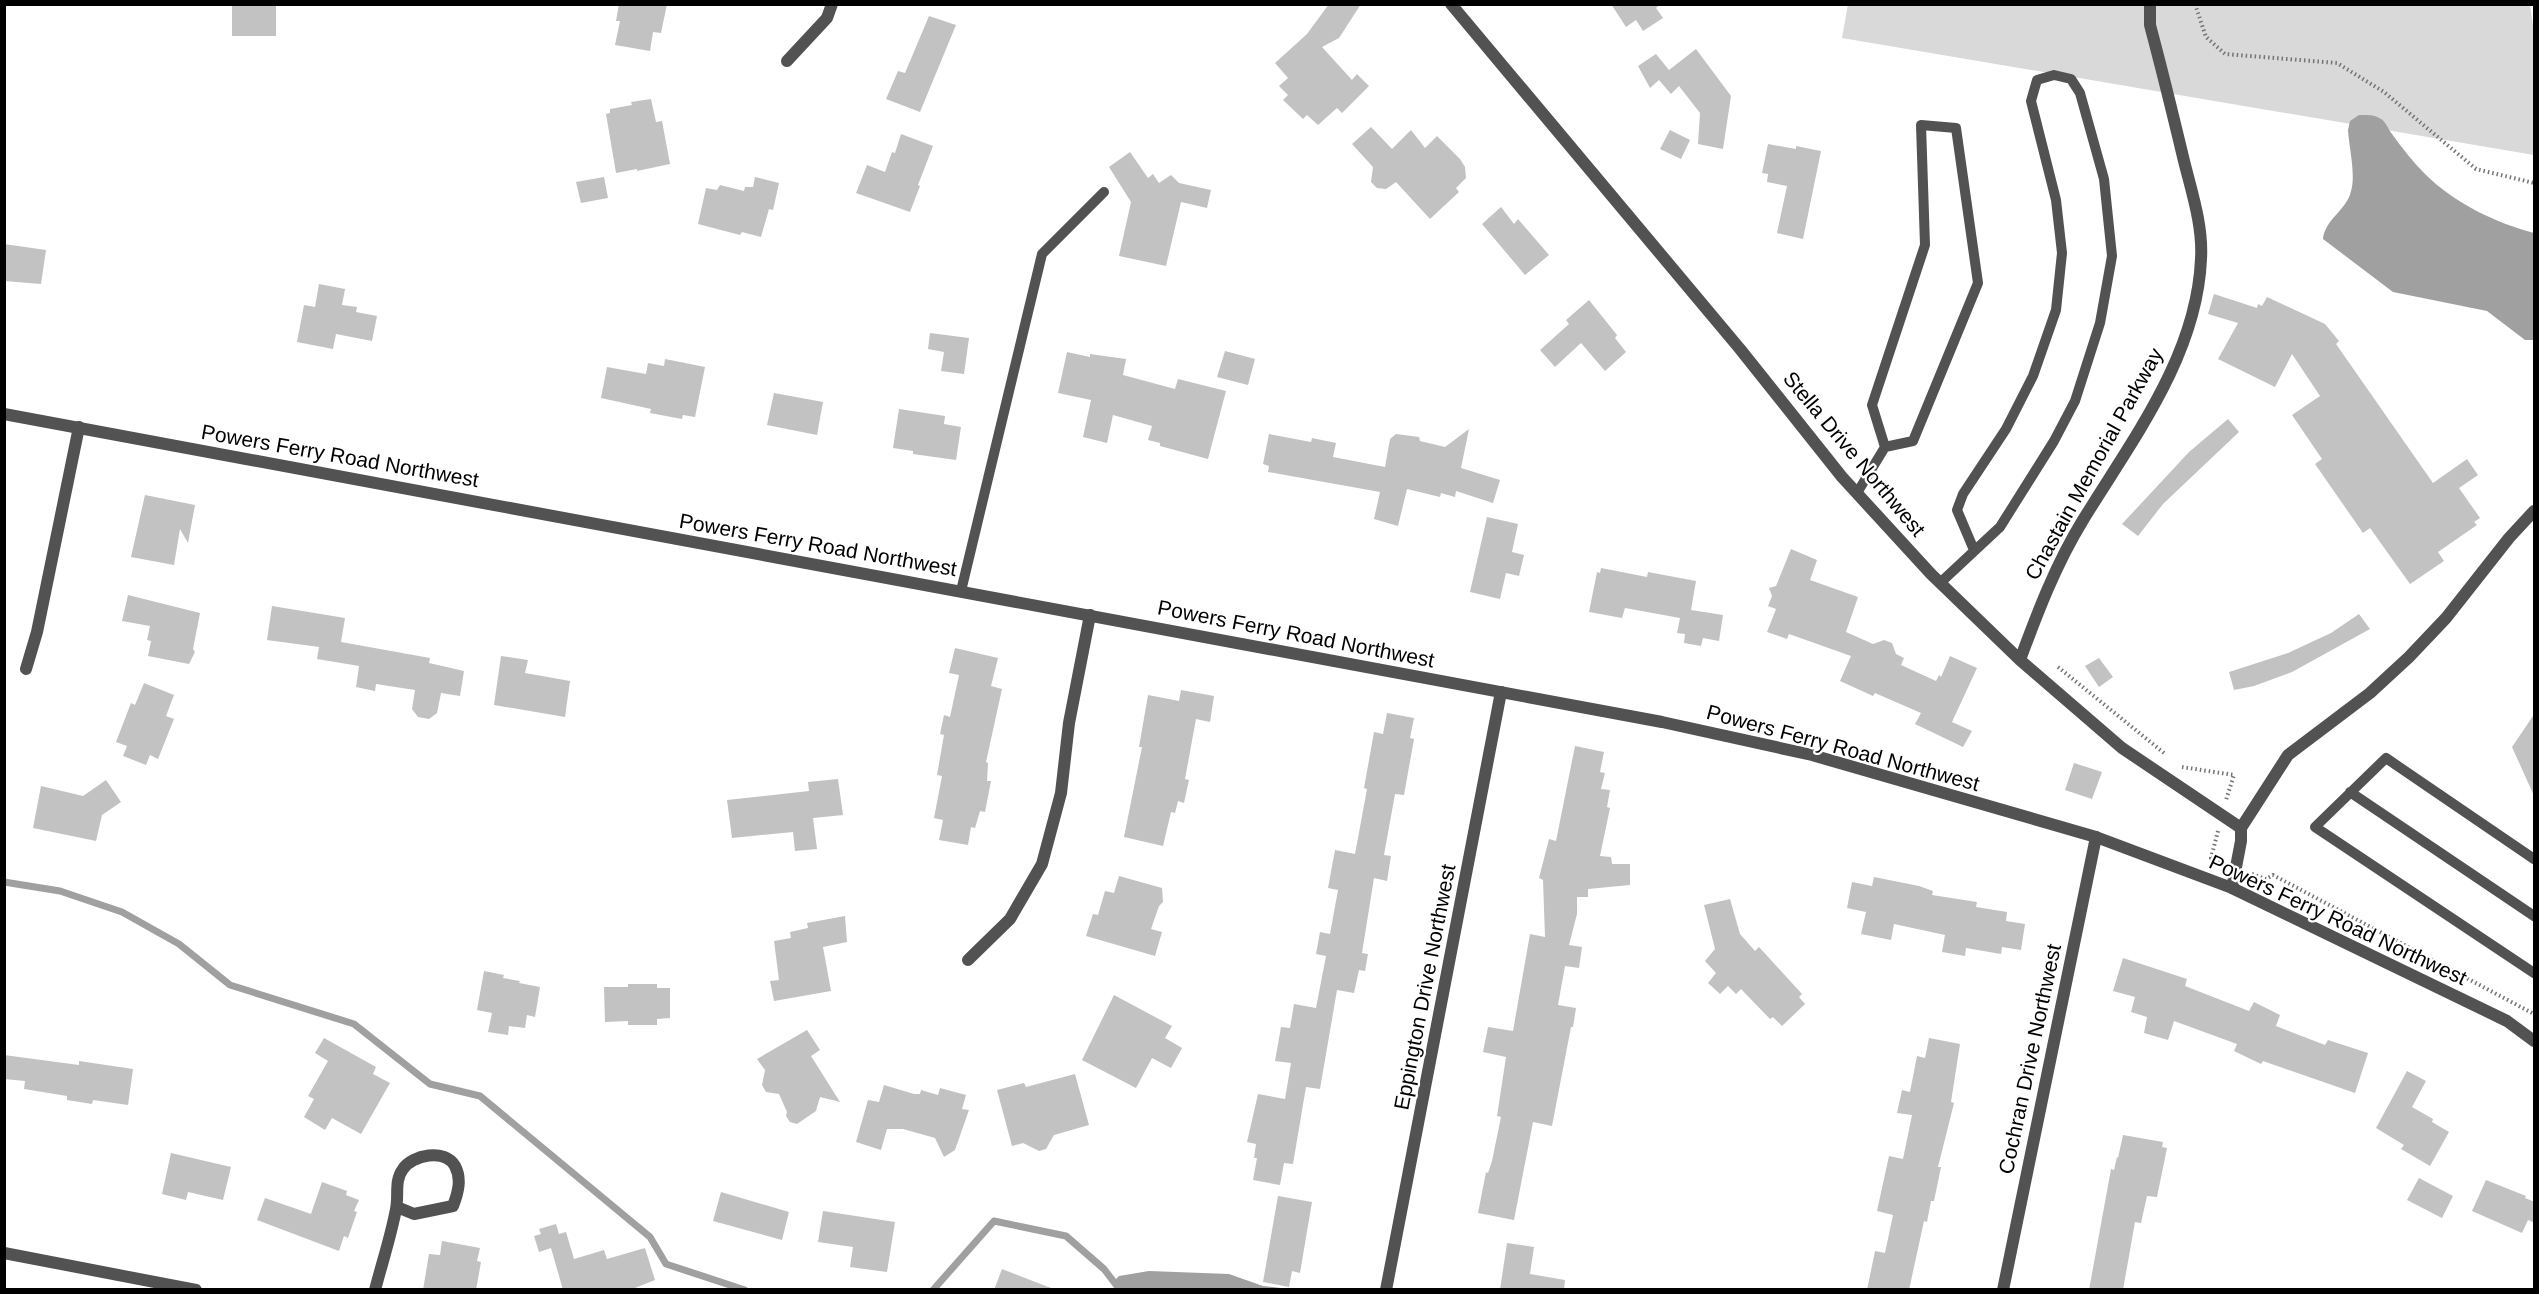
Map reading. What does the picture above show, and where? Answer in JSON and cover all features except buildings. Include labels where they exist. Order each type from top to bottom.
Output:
[{"type":"street","points":[[787,61],[827,18],[832,4]]},
{"type":"street","name":"Stella Drive Northwest","points":[[1450,4],[1740,349],[1857,493],[1941,583],[2020,660],[2122,748],[2241,828]]},
{"type":"street","name":"Chastain Memorial Parkway","points":[[2020,660],[2040,604],[2060,560],[2124,458],[2159,394],[2186,334],[2197,298],[2202,257],[2199,220],[2150,25],[2150,4]]},
{"type":"street","name":"Powers Ferry Road Northwest","points":[[4,414],[1662,722],[1812,755],[2096,837],[2232,888],[2507,1021],[2535,1041]]},
{"type":"street","points":[[26,669],[38,632],[79,427]]},
{"type":"street","points":[[2232,888],[2241,841],[2241,828],[2288,755],[2370,693],[2409,657],[2446,618],[2480,578],[2509,538],[2535,511]]},
{"type":"street","points":[[968,960],[1010,919],[1042,864],[1061,793],[1069,723],[1090,615]]},
{"type":"street","name":"Eppington Drive Northwest","points":[[1386,1290],[1502,692]]},
{"type":"street","name":"Cochran Drive Northwest","points":[[2003,1290],[2096,837]]},
{"type":"street","points":[[375,1290],[397,1207],[397,1179],[404,1167],[424,1155],[445,1157],[454,1166],[460,1190],[453,1206],[414,1214],[397,1207]]},
{"type":"street","points":[[4,1253],[196,1290]]},
{"type":"lane","points":[[1941,583],[2000,527],[2054,441],[2075,400],[2100,323],[2112,256],[2104,179],[2080,93],[2071,79],[2054,75],[2037,80],[2031,101],[2057,210],[2062,253],[2056,310],[2033,376],[2006,429],[1963,494],[1957,510],[1974,550]]},
{"type":"lane","points":[[1857,493],[1885,447],[1913,441],[1978,283],[1956,128],[1921,125],[1926,245],[1872,405],[1885,447]]},
{"type":"lane","points":[[961,591],[1042,254],[1104,192]]},
{"type":"lane","points":[[2535,859],[2386,758],[2315,827],[2535,973]]},
{"type":"lane","points":[[2350,792],[2535,916]]},
{"type":"path","points":[[2196,4],[2206,37],[2225,54],[2337,63],[2384,92],[2476,169],[2535,183]]},
{"type":"path","points":[[2054,664],[2171,759]]},
{"type":"path","points":[[2180,766],[2234,775],[2211,858],[2266,879],[2273,874],[2535,1014]]},
{"type":"shaded area","points":[[1848,4],[2530,5],[2534,32],[2534,155],[1842,38]]},
{"type":"shaded area","points":[[2359,115],[2378,117],[2383,120],[2416,165],[2436,184],[2462,203],[2490,218],[2534,233],[2534,340],[2525,340],[2487,311],[2393,292],[2323,239],[2328,226],[2349,198],[2353,169],[2348,130],[2350,121]]},
{"type":"shaded area","points":[[1149,1271],[1229,1274],[1263,1286],[1289,1289],[1120,1290],[1117,1287],[1116,1279],[1119,1276]]},
{"type":"waterway","points":[[4,882],[60,891],[122,912],[179,944],[230,985],[354,1024],[430,1084],[480,1096],[650,1237],[666,1264],[745,1290]]},
{"type":"waterway","points":[[933,1290],[994,1221],[1066,1236],[1104,1269],[1120,1290]]}]
